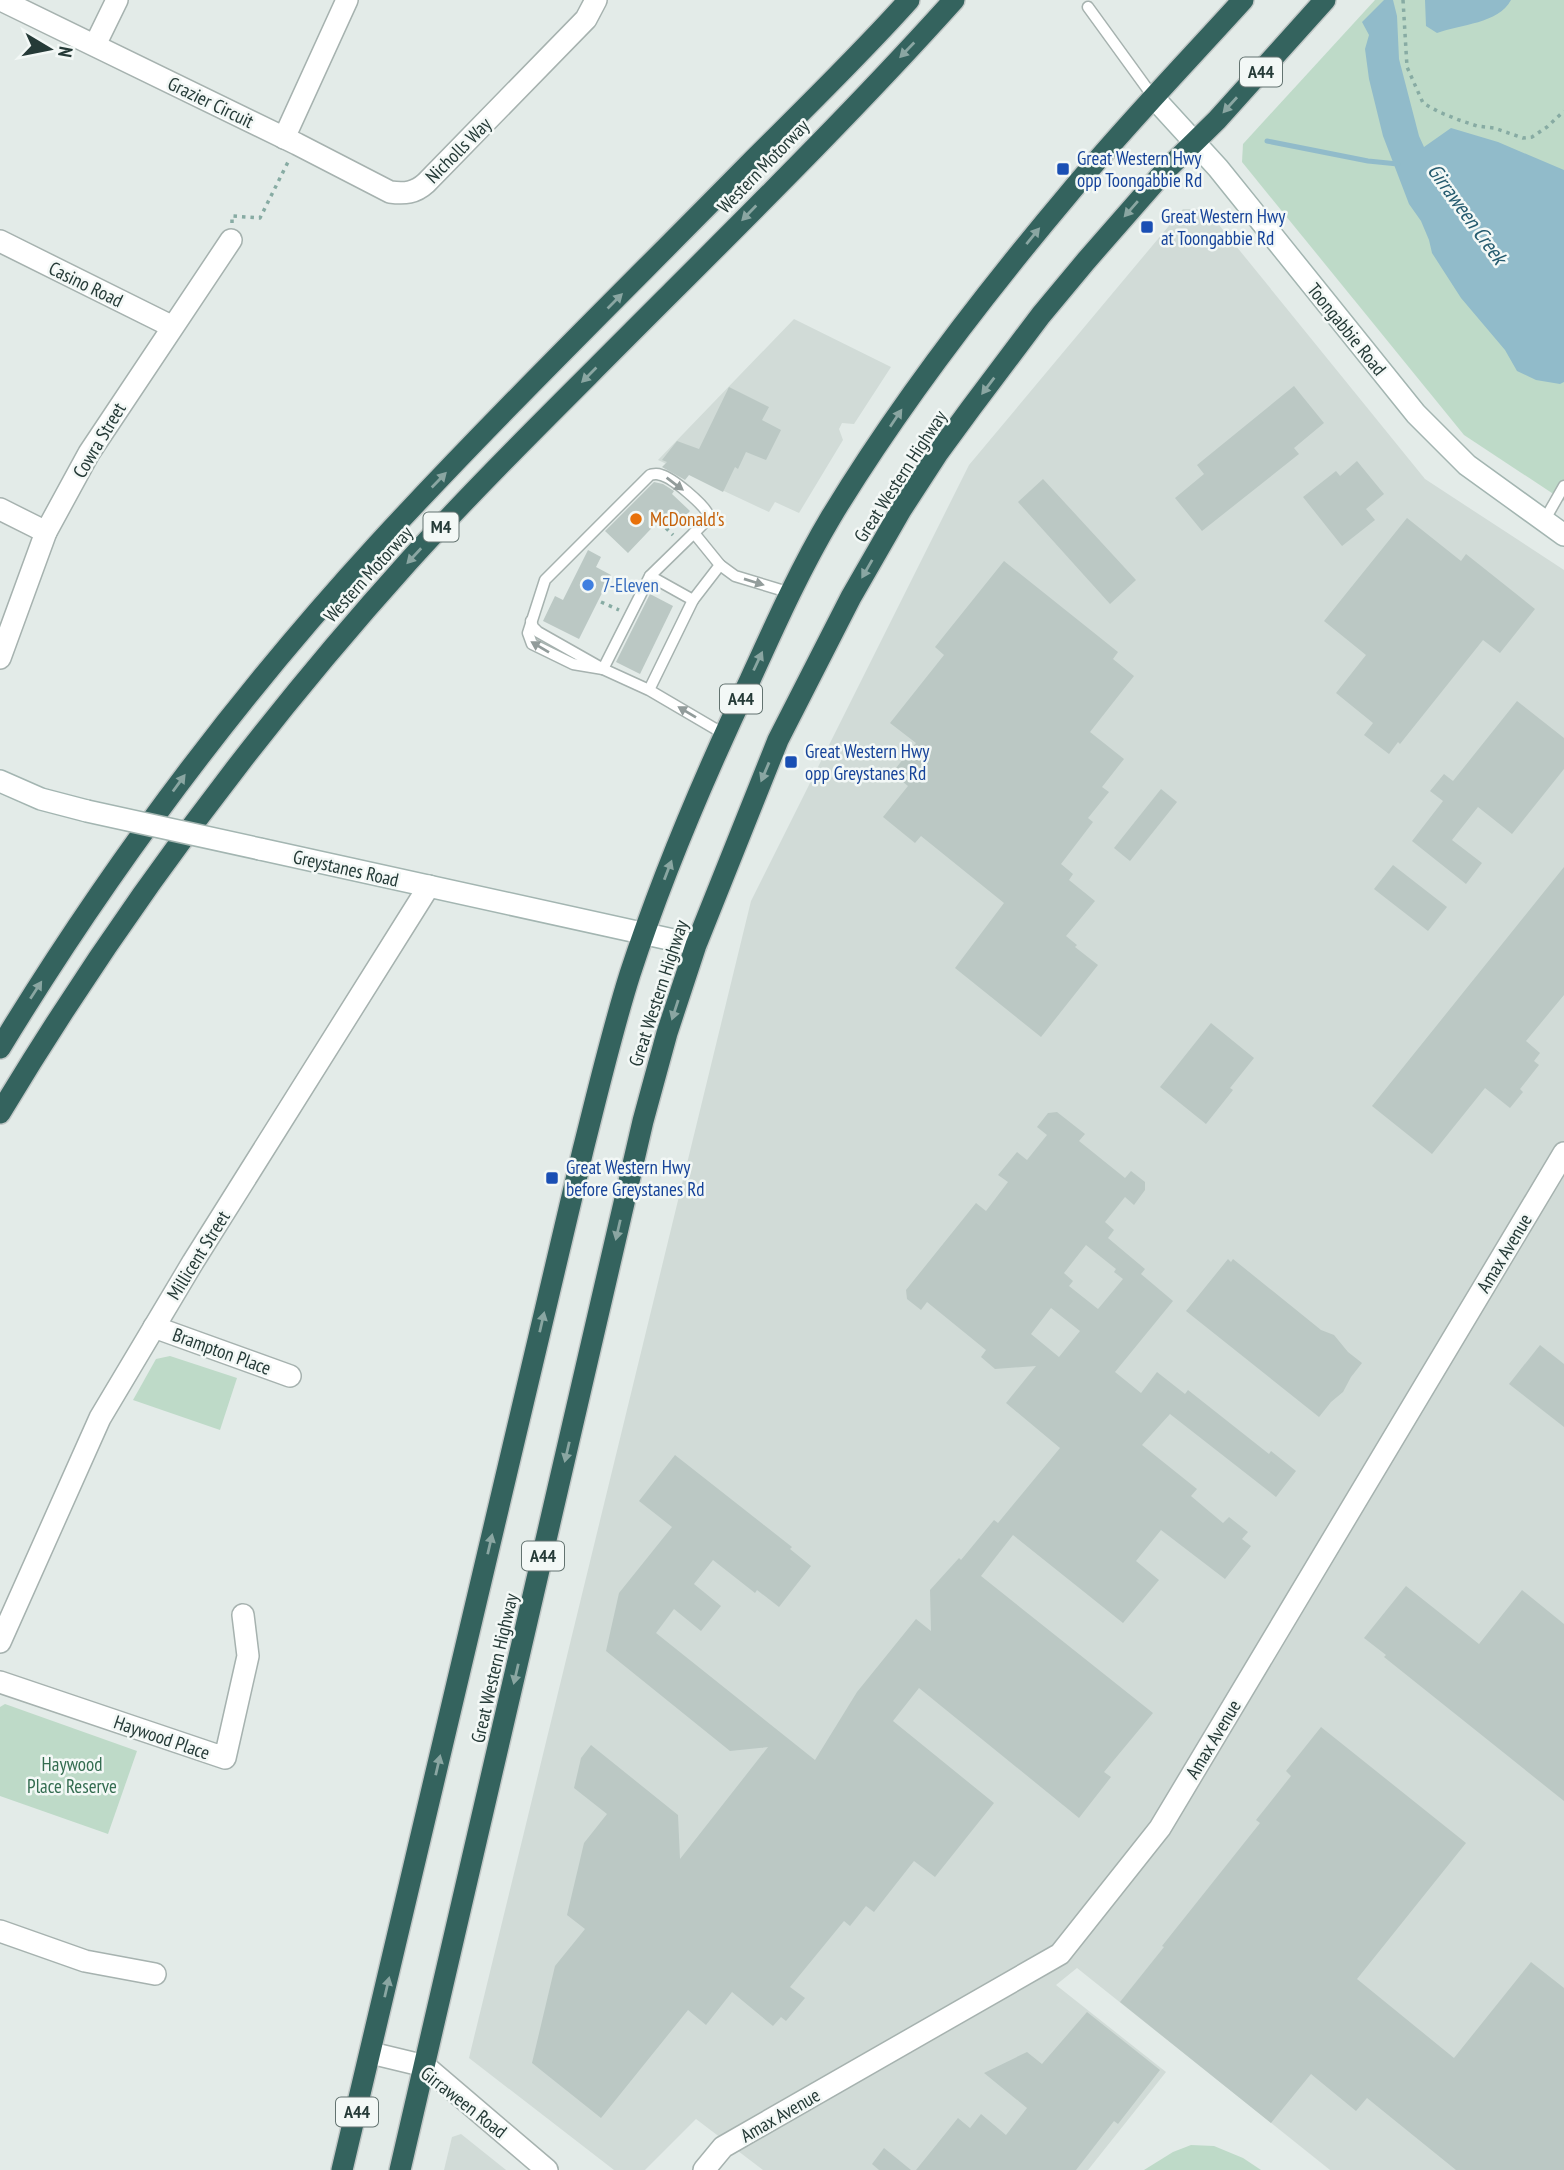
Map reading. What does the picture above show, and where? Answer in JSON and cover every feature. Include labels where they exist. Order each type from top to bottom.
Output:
[{"type":"highway","name":"Western Motorway","points":[[0,1048],[81,920],[135,843],[232,715],[328,601],[452,466],[909,0]]},
{"type":"highway","name":"Western Motorway","points":[[0,1113],[103,952],[206,806],[278,713],[344,635],[490,475],[785,177],[954,0]]},
{"type":"highway","name":"Great Western Highway","points":[[342,2170],[613,1030],[672,860],[724,734],[830,520],[914,391],[1002,274],[1068,194],[1243,0]]},
{"type":"highway","name":"Great Western Highway","points":[[400,2170],[643,1121],[667,1033],[696,945],[778,740],[851,597],[901,510],[938,453],[1041,315],[1137,202],[1217,120],[1325,0]]},
{"type":"street","name":"Grazier Circuit","points":[[1,0],[291,141]]},
{"type":"street","points":[[94,45],[117,0]]},
{"type":"street","points":[[291,141],[347,0]]},
{"type":"street","name":"Nicholls Way","points":[[291,141],[390,192],[403,194],[417,191],[586,19],[596,0]]},
{"type":"street","name":"Toongabbie Road","points":[[1154,98],[1218,168],[1416,414],[1467,465],[1564,535]]},
{"type":"street","name":"Cowra Street","points":[[0,658],[46,532],[89,453],[231,240]]},
{"type":"street","name":"Casino Road","points":[[0,241],[171,327]]},
{"type":"street","points":[[0,509],[46,532]]},
{"type":"street","name":"Greystanes Road","points":[[0,781],[41,799],[87,811],[696,945]]},
{"type":"street","name":"Millicent Street","points":[[0,1642],[100,1418],[429,886]]},
{"type":"street","name":"Amax Avenue","points":[[704,2170],[723,2147],[1060,1954],[1160,1828],[1564,1153]]},
{"type":"street","name":"Brampton Place","points":[[154,1327],[290,1376]]},
{"type":"street","name":"Haywood Place","points":[[0,1682],[225,1758],[248,1656],[243,1615]]},
{"type":"street","points":[[0,1931],[85,1961],[155,1974]]},
{"type":"street","name":"Girraween Road","points":[[371,2053],[425,2066],[547,2170]]},
{"type":"lane","points":[[1088,7],[1154,98]]},
{"type":"lane","points":[[603,669],[650,576],[694,533],[708,514],[704,507],[669,478],[660,474],[650,475],[545,580],[528,633],[532,644],[573,664],[603,669],[649,690],[724,734]]},
{"type":"lane","points":[[1544,521],[1564,486]]},
{"type":"lane","points":[[694,533],[720,565],[735,576],[792,593]]},
{"type":"lane","points":[[649,690],[693,600],[720,565]]},
{"type":"lane","points":[[650,576],[693,600]]},
{"type":"path","points":[[1403,0],[1407,68],[1423,103],[1468,123],[1523,138],[1532,137],[1564,111]]},
{"type":"path","points":[[231,240],[232,216],[260,218],[291,141]]},
{"type":"shaded area","points":[[1183,209],[1206,209],[1425,479],[1564,570],[1564,2170],[1330,2170],[1077,1968],[1056,1985],[1166,2072],[1088,2170],[763,2170],[696,2119],[645,2170],[614,2170],[469,2058],[751,901],[969,465]]},
{"type":"shaded area","points":[[794,319],[891,367],[854,424],[842,423],[839,429],[843,440],[799,513],[775,502],[769,512],[658,460]]},
{"type":"shaded area","points":[[461,2134],[506,2170],[444,2170],[452,2137]]},
{"type":"green space","points":[[1375,0],[1564,0],[1564,501],[1464,435],[1242,162],[1243,144]]},
{"type":"green space","points":[[170,1356],[237,1378],[220,1430],[133,1400],[156,1359]]},
{"type":"green space","name":"Haywood Place Reserve","points":[[5,1704],[137,1751],[108,1834],[0,1796],[0,1707]]},
{"type":"green space","points":[[1191,2145],[1214,2146],[1243,2158],[1261,2170],[1144,2170],[1173,2152]]},
{"type":"water","name":"Girraween Creek","points":[[1384,0],[1393,0],[1397,16],[1399,59],[1424,147],[1451,128],[1498,142],[1564,170],[1564,382],[1560,384],[1536,380],[1517,371],[1505,350],[1461,298],[1432,253],[1421,221],[1409,204],[1383,136],[1369,79],[1365,49],[1369,35],[1362,22]]},
{"type":"water","points":[[1425,0],[1511,0],[1505,8],[1488,19],[1437,33],[1426,26]]},
{"type":"building","points":[[1294,386],[1324,423],[1294,448],[1299,454],[1202,531],[1175,498],[1204,474],[1197,465]]},
{"type":"building","points":[[729,387],[769,407],[762,420],[781,430],[766,460],[746,452],[723,492],[689,475],[685,480],[662,467],[667,462],[662,460],[677,441],[699,449]]},
{"type":"building","points":[[1357,461],[1384,494],[1366,509],[1375,520],[1342,546],[1303,497],[1336,471],[1340,476]]},
{"type":"building","points":[[1043,479],[1136,580],[1110,604],[1018,502]]},
{"type":"building","name":"McDonald's","points":[[654,482],[674,491],[672,494],[690,511],[677,525],[665,514],[628,553],[605,531]]},
{"type":"building","points":[[1407,518],[1461,561],[1466,554],[1535,609],[1500,653],[1483,640],[1400,744],[1398,742],[1389,754],[1364,735],[1373,723],[1336,693],[1366,655],[1324,621]]},
{"type":"building","name":"7-Eleven","points":[[588,550],[601,557],[596,567],[611,575],[579,639],[543,621],[555,596],[563,600]]},
{"type":"building","points":[[1004,561],[1118,652],[1113,659],[1134,676],[1090,732],[1124,759],[1102,787],[1109,792],[1088,818],[1093,822],[1061,864],[1073,874],[1069,880],[1095,901],[1066,936],[1077,945],[1075,947],[1098,965],[1041,1037],[955,968],[1004,903],[921,836],[915,843],[883,817],[908,786],[892,773],[916,743],[890,723],[944,655],[935,647]]},
{"type":"building","points":[[650,594],[673,606],[640,674],[616,662]]},
{"type":"building","points":[[1517,701],[1564,738],[1564,769],[1512,834],[1478,807],[1452,840],[1482,863],[1466,884],[1412,841],[1443,801],[1430,791],[1444,774],[1453,781]]},
{"type":"building","points":[[1161,789],[1177,802],[1130,861],[1114,848]]},
{"type":"building","points":[[1393,865],[1447,907],[1428,931],[1374,889]]},
{"type":"building","points":[[1564,867],[1564,995],[1526,1041],[1540,1053],[1534,1061],[1539,1065],[1520,1089],[1523,1092],[1510,1108],[1485,1088],[1432,1154],[1372,1106]]},
{"type":"building","points":[[1211,1023],[1254,1058],[1206,1124],[1160,1087]]},
{"type":"building","points":[[1057,1112],[1085,1134],[1079,1141],[1125,1178],[1131,1171],[1145,1182],[1145,1190],[1134,1205],[1125,1197],[1105,1222],[1114,1230],[1108,1238],[1145,1269],[1141,1274],[1173,1301],[1115,1372],[1141,1393],[1157,1372],[1185,1394],[1188,1390],[1269,1454],[1271,1451],[1296,1471],[1276,1497],[1170,1414],[1142,1445],[1197,1489],[1191,1496],[1223,1523],[1229,1517],[1248,1532],[1242,1539],[1251,1546],[1225,1579],[1161,1530],[1136,1561],[1159,1580],[1123,1623],[1013,1535],[981,1576],[1153,1713],[1104,1772],[1111,1777],[1079,1818],[919,1688],[893,1721],[994,1803],[935,1877],[914,1861],[874,1912],[866,1906],[850,1926],[844,1921],[790,1987],[805,1998],[786,2021],[781,2017],[773,2026],[732,1992],[706,2025],[688,2010],[601,2118],[532,2063],[555,1966],[585,1929],[567,1915],[584,1843],[607,1814],[574,1788],[581,1758],[591,1745],[678,1815],[680,1859],[768,1747],[730,1751],[606,1651],[619,1593],[672,1527],[639,1501],[675,1455],[792,1547],[790,1549],[811,1566],[779,1607],[757,1590],[755,1593],[713,1560],[694,1584],[721,1606],[701,1631],[674,1609],[656,1633],[815,1760],[857,1692],[916,1619],[931,1631],[930,1590],[959,1558],[961,1560],[994,1520],[998,1523],[1060,1448],[1006,1403],[1036,1366],[995,1369],[981,1357],[986,1350],[927,1302],[921,1310],[907,1299],[906,1290],[976,1203],[986,1211],[1008,1182],[998,1175],[1017,1152],[1027,1160],[1047,1135],[1037,1127],[1048,1113]],"holes":[[[1086,1245],[1116,1269],[1114,1272],[1123,1279],[1098,1309],[1069,1286],[1073,1281],[1064,1273]],[[1051,1308],[1080,1331],[1059,1357],[1031,1334]]]},
{"type":"building","points":[[1228,1259],[1231,1262],[1233,1259],[1321,1330],[1334,1335],[1348,1352],[1362,1363],[1343,1392],[1319,1417],[1186,1311]]},
{"type":"building","points":[[1540,1345],[1564,1364],[1564,1427],[1509,1384]]},
{"type":"building","points":[[1406,1586],[1479,1644],[1522,1590],[1564,1624],[1564,1801],[1364,1638]]},
{"type":"building","points":[[1321,1727],[1466,1843],[1357,1979],[1454,2058],[1531,1962],[1564,1988],[1564,2170],[1456,2170],[1367,2098],[1356,2111],[1311,2074],[1271,2123],[1120,2002],[1260,1823],[1256,1820],[1291,1776],[1286,1771]]},
{"type":"building","points":[[1087,2012],[1160,2070],[1118,2124],[1114,2121],[1076,2170],[916,2170],[958,2118],[970,2128],[981,2114],[1006,2135],[1027,2108],[984,2073],[1027,2052],[1042,2064]]},
{"type":"building","points":[[884,2148],[911,2170],[879,2170],[872,2164]]},
{"type":"waterway","points":[[1267,141],[1368,161],[1398,164]]},
{"type":"place","name":"Great Western Hwy opp Toongabbie Rd","points":[[1063,169]]},
{"type":"place","name":"Great Western Hwy at Toongabbie Rd","points":[[1147,227]]},
{"type":"place","name":"McDonald's","points":[[636,519]]},
{"type":"place","name":"7-Eleven","points":[[588,585]]},
{"type":"place","name":"Great Western Hwy opp Greystanes Rd","points":[[791,762]]},
{"type":"place","name":"Great Western Hwy before Greystanes Rd","points":[[552,1178]]}]
